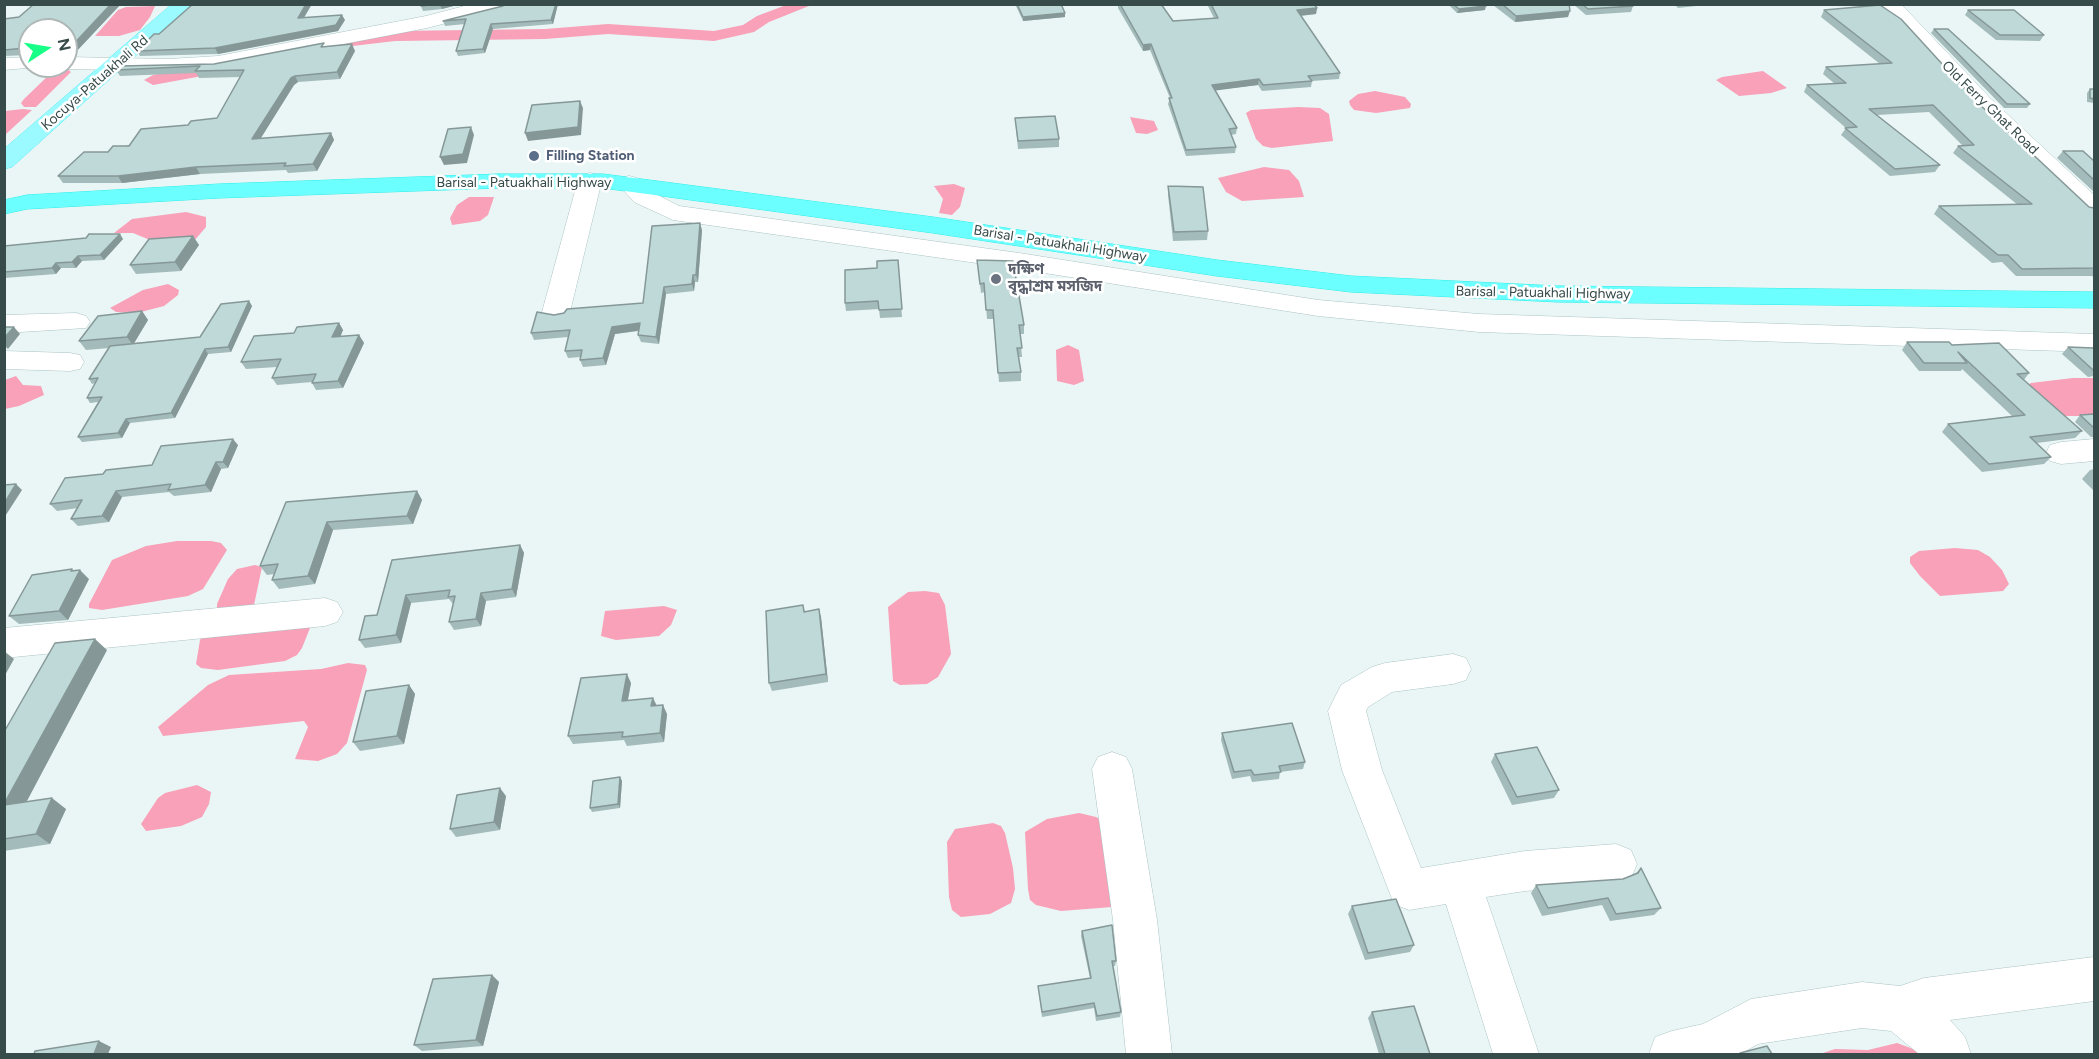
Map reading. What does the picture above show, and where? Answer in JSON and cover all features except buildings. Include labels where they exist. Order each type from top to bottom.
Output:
[{"type":"highway","name":"Barisal - Patuakhali Highway","points":[[12,202],[364,185],[590,180],[629,183],[1217,268],[1351,284],[1558,294],[2094,300]]},
{"type":"main road","name":"Kocuya-Patuakhali Rd","points":[[4,162],[184,4]]},
{"type":"street","points":[[78,63],[169,65],[218,62],[427,22],[497,4]]},
{"type":"street","name":"Old Ferry Ghat Road","points":[[1890,4],[1982,103],[2094,208]]},
{"type":"street","points":[[555,312],[590,180]]},
{"type":"street","points":[[629,183],[643,197],[673,213],[1019,261],[1226,296],[1329,309],[1479,323],[2094,343]]},
{"type":"street","points":[[4,324],[76,322]]},
{"type":"street","points":[[4,360],[70,362]]},
{"type":"street","points":[[2061,453],[2094,450]]},
{"type":"street","points":[[4,643],[325,612]]},
{"type":"street","points":[[1453,669],[1385,678],[1354,696],[1347,711],[1365,781],[1409,890],[1525,871],[1616,864]]},
{"type":"street","points":[[1112,769],[1135,920],[1149,1054]]},
{"type":"street","points":[[1460,883],[1516,1054]]},
{"type":"street","points":[[1697,1052],[1750,1022],[1862,1005],[1899,1009],[1924,1001],[2094,979]]},
{"type":"street","points":[[1899,1009],[1934,1036],[1948,1054]]},
{"type":"shaded area","points":[[155,6],[140,30],[119,36],[95,36],[118,10],[126,7]]},
{"type":"shaded area","points":[[1763,71],[1787,88],[1771,93],[1739,96],[1716,80],[1722,77]]},
{"type":"shaded area","points":[[1375,91],[1405,97],[1411,104],[1410,108],[1376,113],[1354,110],[1350,105],[1349,101],[1358,94]]},
{"type":"shaded area","points":[[1320,108],[1329,114],[1333,141],[1272,148],[1263,146],[1256,139],[1246,113],[1251,110]]},
{"type":"shaded area","points":[[32,110],[5,135],[5,111]]},
{"type":"shaded area","points":[[1130,117],[1154,121],[1158,130],[1147,134],[1136,133]]},
{"type":"shaded area","points":[[1264,167],[1289,170],[1299,181],[1304,197],[1242,201],[1226,192],[1218,178]]},
{"type":"shaded area","points":[[954,184],[965,188],[960,207],[952,215],[939,213],[943,199],[934,186]]},
{"type":"shaded area","points":[[469,197],[494,197],[488,215],[480,221],[452,225],[450,218],[457,205]]},
{"type":"shaded area","points":[[186,212],[206,217],[206,227],[194,241],[150,240],[133,233],[114,233],[132,219]]},
{"type":"shaded area","points":[[168,284],[179,290],[178,295],[164,306],[137,313],[116,312],[110,308],[143,290]]},
{"type":"shaded area","points":[[1068,345],[1079,350],[1084,381],[1074,385],[1057,381],[1056,350]]},
{"type":"shaded area","points":[[16,376],[23,385],[41,386],[44,395],[19,406],[5,409],[5,380]]},
{"type":"shaded area","points":[[2094,378],[2094,416],[2063,416],[2019,391],[2031,383]]},
{"type":"shaded area","points":[[177,541],[211,541],[221,543],[227,550],[203,589],[188,596],[102,610],[89,608],[112,560],[146,546]]},
{"type":"shaded area","points":[[1955,548],[1978,550],[1990,557],[2002,570],[2009,584],[2003,591],[1940,596],[1910,563],[1910,557],[1919,551]]},
{"type":"shaded area","points":[[255,565],[262,567],[254,605],[217,610],[217,604],[228,579],[237,569]]},
{"type":"shaded area","points":[[908,592],[939,593],[945,605],[951,654],[938,677],[927,684],[900,685],[893,681],[888,607]]},
{"type":"shaded area","points":[[664,606],[677,610],[671,625],[659,636],[616,640],[601,636],[605,611]]},
{"type":"shaded area","points":[[306,625],[310,628],[302,648],[297,655],[285,661],[218,670],[201,668],[196,664],[203,635]]},
{"type":"shaded area","points":[[348,663],[365,665],[367,670],[347,743],[337,754],[318,761],[295,759],[308,727],[304,721],[163,736],[158,727],[208,685],[229,675],[321,669]]},
{"type":"shaded area","points":[[197,785],[211,792],[209,804],[202,817],[181,826],[146,831],[141,824],[158,798],[165,793]]},
{"type":"shaded area","points":[[1079,813],[1096,817],[1111,826],[1112,907],[1061,911],[1036,905],[1030,900],[1028,889],[1025,832],[1047,819]]},
{"type":"shaded area","points":[[993,823],[1001,826],[1005,833],[1013,868],[1015,889],[1011,903],[990,914],[961,917],[952,910],[949,897],[947,842],[955,829]]},
{"type":"shaded area","points":[[1897,1043],[1921,1054],[1820,1054],[1835,1049],[1868,1050]]},
{"type":"waterway","points":[[344,42],[395,36],[545,34],[608,29],[714,36],[748,29],[763,19],[806,4]]},
{"type":"waterway","points":[[153,80],[218,68]]},
{"type":"waterway","points":[[30,103],[56,78]]},
{"type":"place","name":"Filling Station","points":[[534,156]]},
{"type":"place","name":"দক্ষিণ বৃদ্ধাশ্রম মসজিদ","points":[[996,279]]}]
